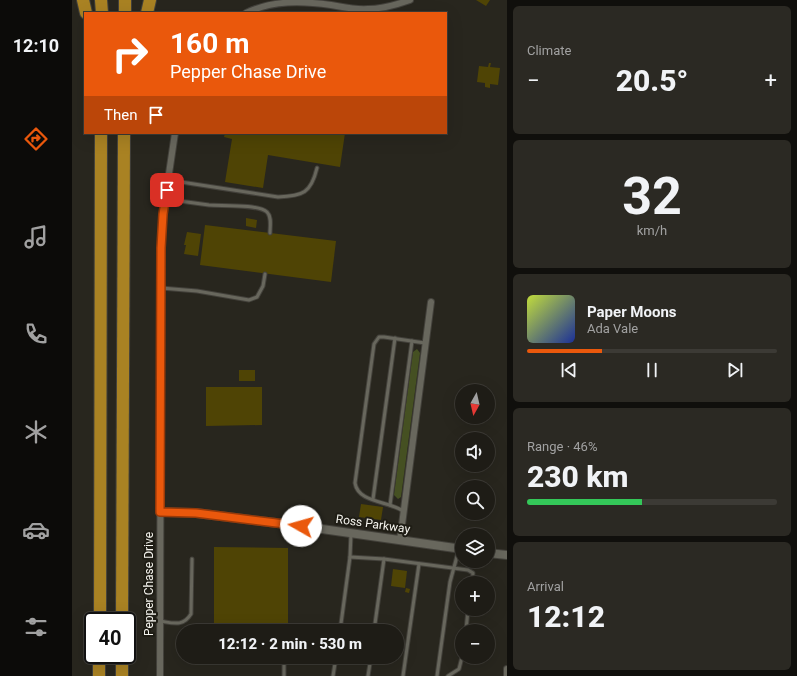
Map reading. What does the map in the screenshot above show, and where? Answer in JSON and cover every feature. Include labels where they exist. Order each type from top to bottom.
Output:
[{"type":"highway","points":[[83,0],[86,12]]},
{"type":"highway","points":[[102,0],[102,12]]},
{"type":"highway","points":[[124,0],[124,12]]},
{"type":"highway","points":[[147,12],[150,0]]},
{"type":"highway","points":[[95,134],[100,308]]},
{"type":"highway","points":[[100,612],[101,134]]},
{"type":"highway","points":[[122,612],[124,134]]},
{"type":"highway","points":[[124,181],[130,157],[132,134]]},
{"type":"highway","points":[[99,664],[99,676]]},
{"type":"highway","points":[[122,664],[122,676]]},
{"type":"street","points":[[249,12],[266,6],[293,2],[366,10],[388,7],[410,0]]},
{"type":"street","name":"Pepper Chase Drive","points":[[160,676],[162,235],[165,199],[175,134]]},
{"type":"street","points":[[400,540],[431,302]]},
{"type":"street","name":"Ross Parkway","points":[[160,512],[196,513],[455,548]]},
{"type":"street","points":[[495,554],[507,556]]},
{"type":"street","points":[[507,669],[507,676]]},
{"type":"lane","points":[[168,180],[278,197],[290,197],[300,195],[308,190],[312,185],[317,168]]},
{"type":"lane","points":[[165,199],[210,205],[247,206],[260,209],[267,212],[270,217],[270,233]]},
{"type":"lane","points":[[161,288],[198,291],[249,300],[257,297],[261,291],[264,274]]},
{"type":"lane","points":[[403,511],[360,494],[356,488],[355,483],[370,368],[374,344],[379,338],[395,338],[425,343]]},
{"type":"lane","points":[[373,499],[395,338]]},
{"type":"lane","points":[[390,505],[412,341]]},
{"type":"lane","points":[[341,624],[350,557],[351,533]]},
{"type":"lane","points":[[350,557],[384,559],[468,570],[472,573],[472,576]]},
{"type":"lane","points":[[375,624],[384,559]]},
{"type":"lane","points":[[160,621],[180,623],[187,621],[191,614],[192,560]]},
{"type":"lane","points":[[403,676],[419,564]]},
{"type":"lane","points":[[437,676],[450,582],[455,565]]},
{"type":"lane","points":[[284,664],[284,676]]},
{"type":"lane","points":[[334,676],[335,664]]},
{"type":"lane","points":[[368,676],[370,664]]},
{"type":"lane","points":[[448,676],[459,669],[460,664]]},
{"type":"green space","points":[[417,349],[420,353],[401,497],[398,499],[394,495],[413,352]]},
{"type":"building","points":[[476,0],[490,0],[486,6]]},
{"type":"building","points":[[489,63],[491,63],[490,67],[500,68],[498,85],[490,84],[490,88],[485,87],[485,83],[477,82],[479,66],[488,67]]},
{"type":"building","points":[[225,134],[345,134],[340,167],[268,155],[263,188],[225,182],[232,139],[224,137]]},
{"type":"building","points":[[246,218],[257,220],[256,228],[246,226]]},
{"type":"building","points":[[205,225],[336,241],[331,282],[200,265]]},
{"type":"building","points":[[187,232],[201,234],[198,256],[184,254],[186,245],[184,245]]},
{"type":"building","points":[[239,370],[255,370],[255,381],[239,381]]},
{"type":"building","points":[[206,387],[262,387],[262,425],[206,426]]},
{"type":"building","points":[[361,504],[383,507],[381,520],[359,517]]},
{"type":"building","points":[[214,547],[288,548],[288,624],[214,624]]},
{"type":"building","points":[[393,569],[407,571],[405,588],[391,586]]},
{"type":"building","points":[[406,588],[410,589],[409,593],[405,592]]},
{"type":"route","points":[[167,190],[163,214],[161,248],[160,512],[196,513],[301,526]]}]
